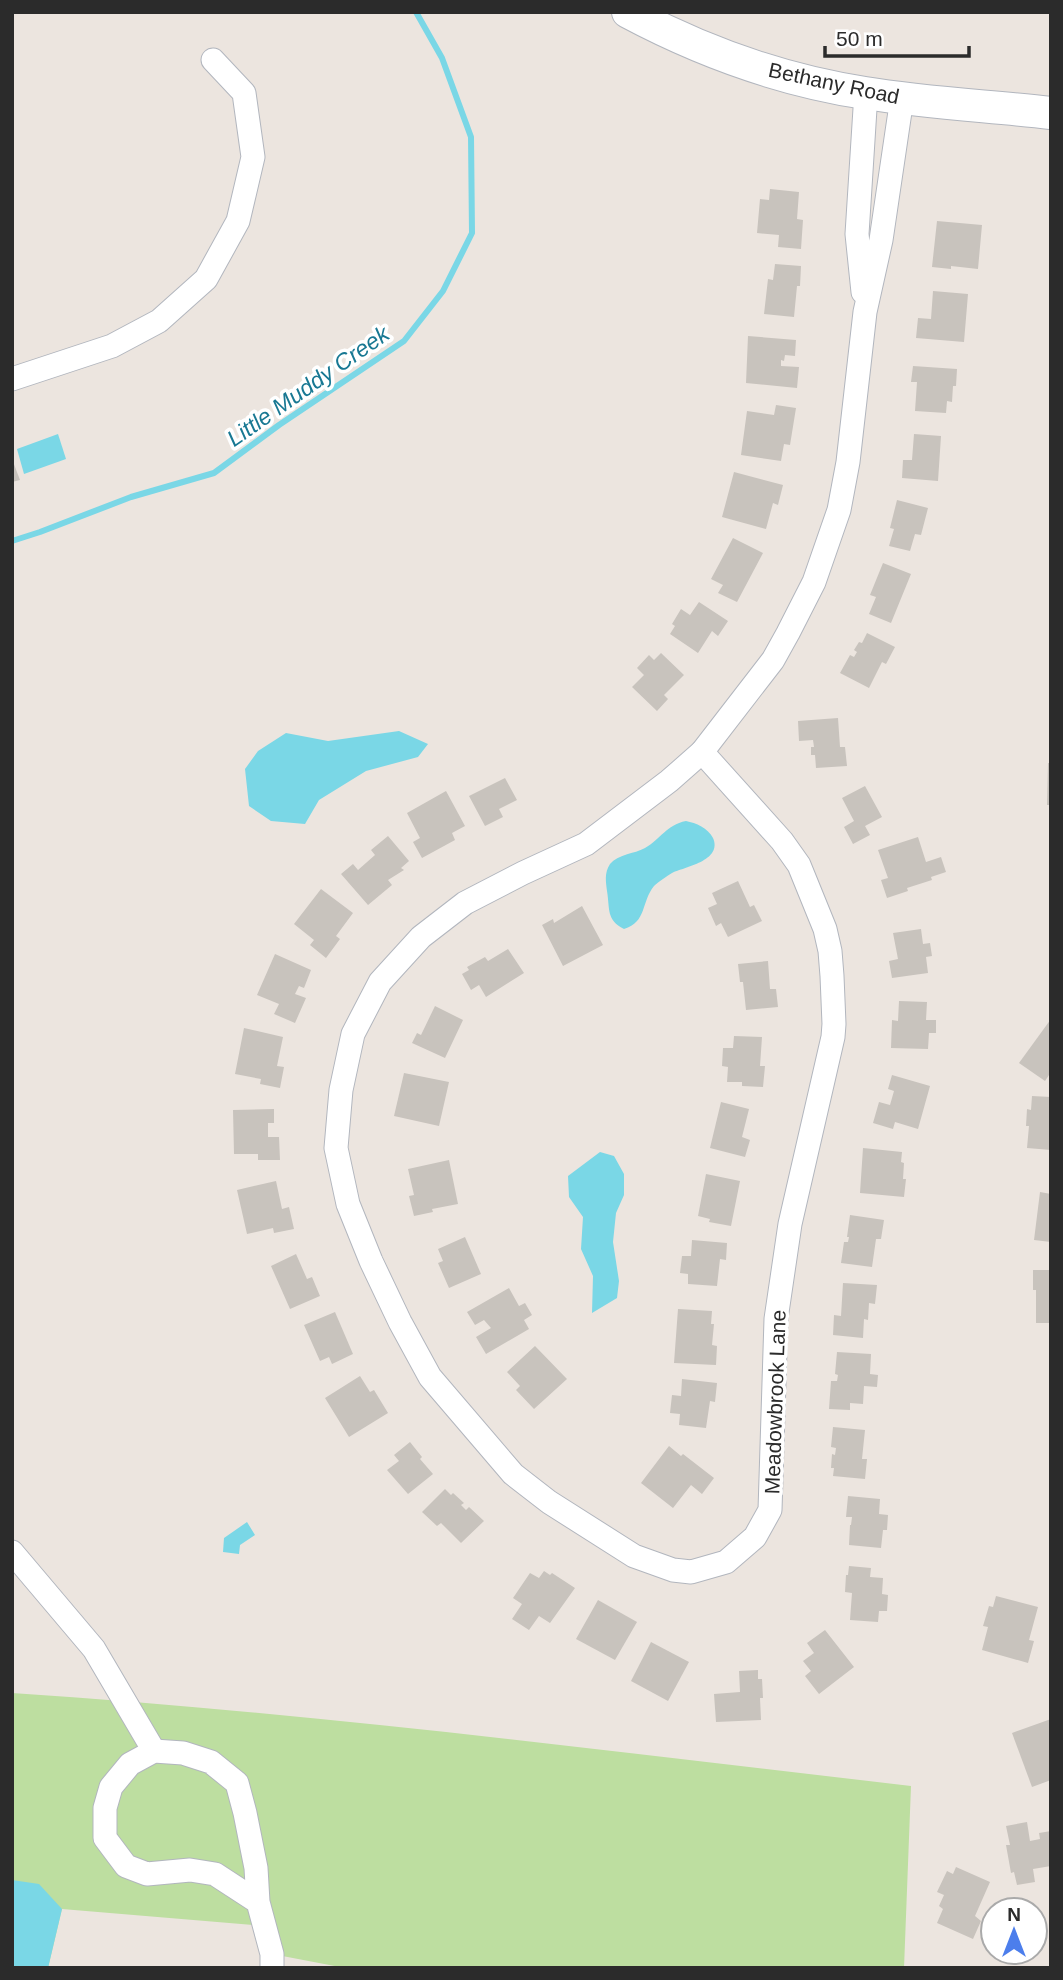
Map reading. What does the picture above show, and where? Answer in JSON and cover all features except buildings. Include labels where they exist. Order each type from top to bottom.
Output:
[{"type":"main road","name":"Bethany Road","points":[[628,12],[692,44],[788,77],[902,98],[1051,113]]},
{"type":"street","points":[[12,379],[112,346],[159,321],[206,279],[238,221],[253,157],[244,93],[213,60]]},
{"type":"street","name":"Meadowbrook Lane","points":[[865,313],[857,234],[866,93]]},
{"type":"street","name":"Meadowbrook Lane","points":[[702,752],[782,841],[799,865],[825,929],[830,951],[834,1024],[822,1088],[799,1178],[776,1319],[771,1510],[755,1537],[726,1562],[691,1573],[673,1570],[634,1556],[549,1502],[513,1474],[430,1377],[371,1261],[348,1204],[336,1148],[341,1090],[354,1034],[380,982],[421,937],[465,902],[586,844],[669,781],[702,752],[773,660],[814,582],[839,510],[865,313],[881,240],[902,98]]},
{"type":"street","points":[[12,1552],[94,1649],[154,1751]]},
{"type":"street","points":[[258,1902],[215,1874],[190,1870],[147,1874],[126,1866],[105,1838],[105,1808],[111,1787],[130,1764],[154,1751],[183,1753],[211,1762],[237,1783],[256,1868],[258,1902],[272,1954],[272,1968]]},
{"type":"green space","points":[[12,1693],[350,1722],[911,1786],[904,1968],[345,1968],[272,1954],[264,1926],[62,1909],[48,1968],[12,1968]]},
{"type":"water","points":[[58,434],[66,459],[24,474],[17,449]]},
{"type":"water","points":[[399,731],[428,744],[418,757],[366,771],[319,800],[305,824],[271,821],[249,806],[245,769],[258,751],[286,733],[328,741]]},
{"type":"water","points":[[686,821],[701,826],[711,834],[715,846],[712,852],[708,858],[672,873],[654,886],[637,922],[624,929],[618,926],[609,909],[606,877],[610,864],[617,858],[645,848],[668,829]]},
{"type":"water","points":[[600,1152],[614,1156],[624,1174],[624,1195],[616,1213],[613,1242],[619,1281],[617,1298],[592,1313],[593,1276],[581,1249],[583,1217],[569,1197],[568,1176]]},
{"type":"water","points":[[247,1522],[255,1535],[240,1545],[239,1554],[223,1552],[224,1538]]},
{"type":"water","points":[[12,1880],[39,1884],[62,1909],[48,1968],[12,1968]]},
{"type":"waterway","name":"Little Muddy Creek","points":[[12,541],[131,497],[214,473],[279,425],[404,341],[443,291],[472,233],[471,137],[442,58],[416,12]]}]
